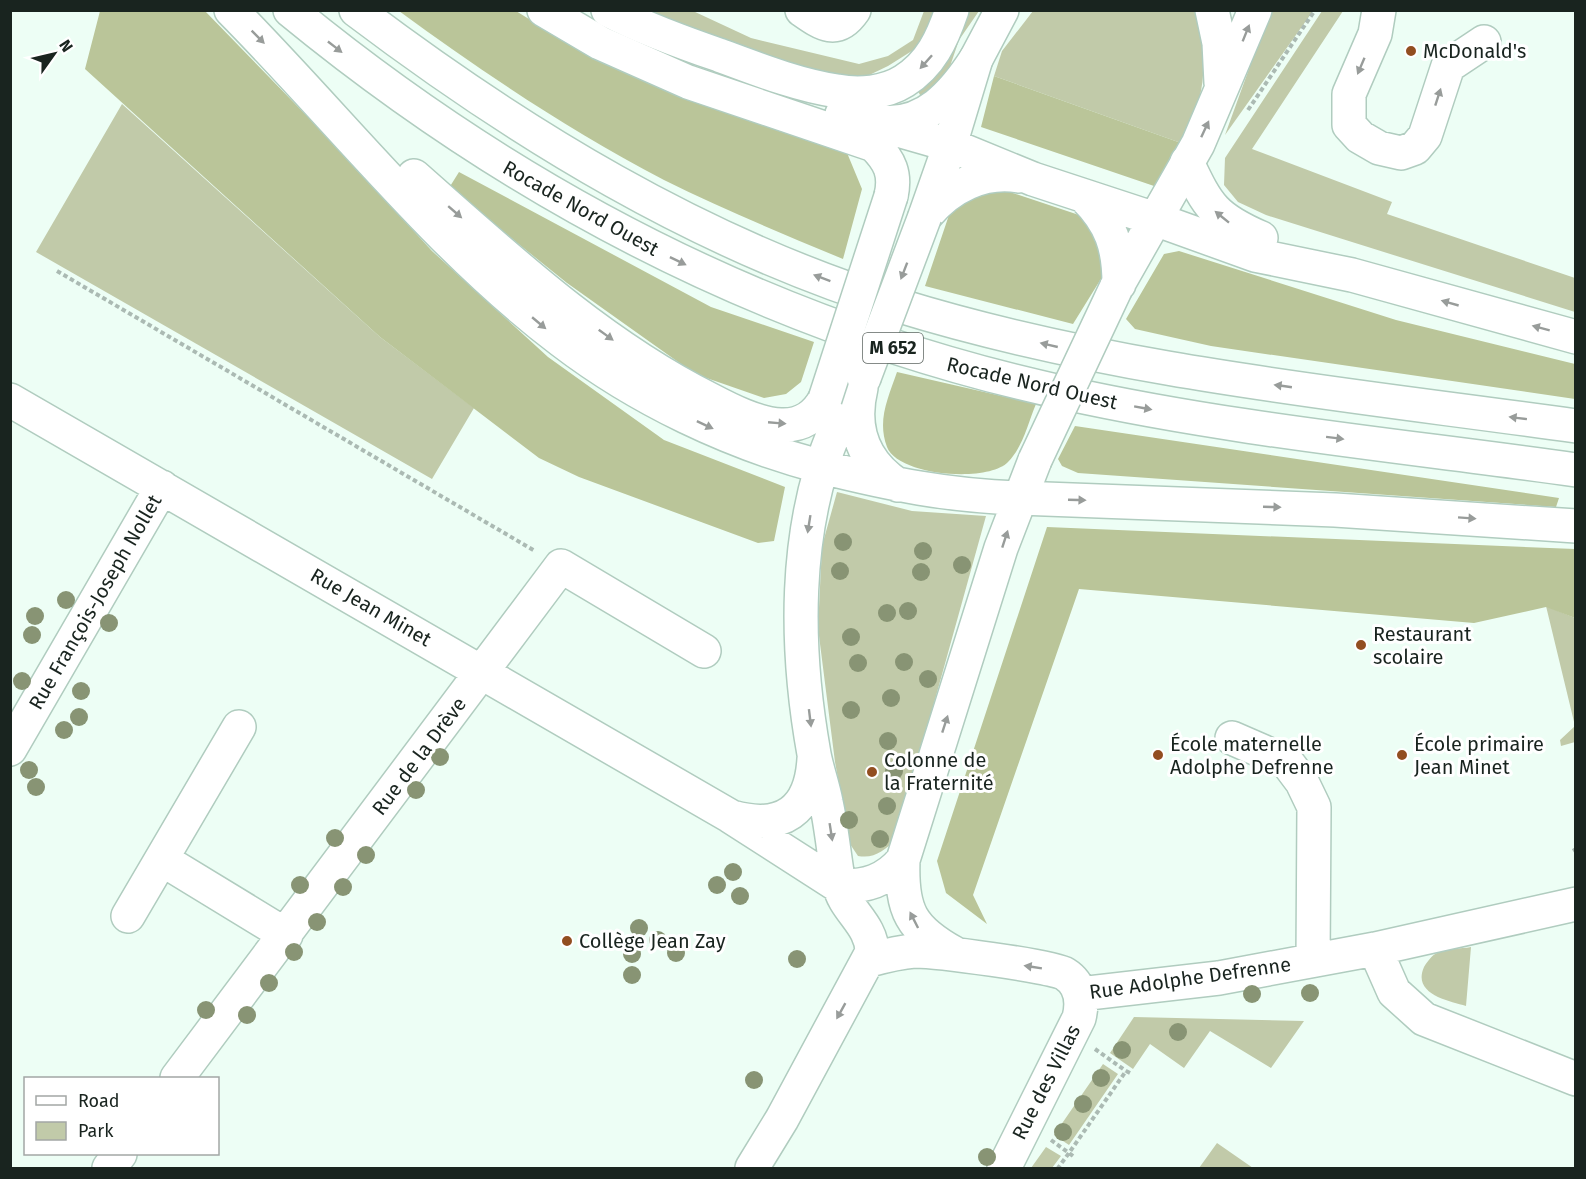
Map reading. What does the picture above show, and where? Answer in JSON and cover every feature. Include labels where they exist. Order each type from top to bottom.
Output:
[{"type":"main road","points":[[231,10],[284,63],[443,234],[495,285],[561,341],[604,371],[676,411],[736,439],[822,466],[901,487],[976,497],[1335,510],[1575,526]]},
{"type":"main road","name":"Rocade Nord Ouest","points":[[290,10],[448,129],[543,190],[706,275],[853,334],[937,361],[1109,402],[1327,437],[1575,470]]},
{"type":"main road","name":"Rocade Nord Ouest","points":[[356,10],[459,85],[598,172],[738,242],[802,270],[897,305],[998,333],[1148,366],[1575,426]]},
{"type":"main road","points":[[284,63],[530,276],[590,324],[672,380],[752,418],[782,425],[809,419],[818,412],[825,399],[891,196],[894,176],[885,156],[874,145],[688,82],[600,44],[544,10]]},
{"type":"main road","points":[[572,10],[600,26],[686,63],[832,112],[876,122],[950,145],[1033,179],[1255,255],[1352,275],[1575,337]]},
{"type":"main road","points":[[608,10],[690,45],[792,81],[837,92],[857,93],[885,89],[903,82],[918,71],[937,48],[952,10]]},
{"type":"main road","points":[[802,10],[824,26],[838,25],[854,10]]},
{"type":"main road","points":[[876,122],[904,122],[936,107],[963,80],[1002,10]]},
{"type":"main road","points":[[1212,10],[1220,53],[1219,93]]},
{"type":"main road","points":[[839,886],[855,887],[877,881],[896,870],[903,860],[1019,498],[1118,286],[1207,126],[1255,10]]},
{"type":"main road","points":[[1378,10],[1375,34],[1348,94],[1348,105],[1349,124],[1360,137],[1379,148],[1401,153],[1415,148],[1425,136],[1448,66],[1484,42]]},
{"type":"main road","points":[[901,487],[879,470],[861,443],[856,408],[864,378],[950,145],[976,59]]},
{"type":"main road","points":[[1187,162],[1202,195],[1224,220],[1352,275]]},
{"type":"main road","points":[[925,216],[945,195],[970,182],[1001,174],[1033,179]]},
{"type":"main road","points":[[1085,197],[1107,223],[1112,234],[1119,261],[1118,286]]},
{"type":"main road","points":[[752,1168],[870,960],[872,952],[871,937],[848,904],[839,886],[826,801],[814,754],[804,674],[801,619],[808,532],[822,466],[835,429],[864,378]]},
{"type":"main road","name":"Rue Jean Minet","points":[[10,400],[483,671],[730,816],[839,886]]},
{"type":"main road","name":"Rue François-Joseph Nollet","points":[[10,748],[20,709],[162,488]]},
{"type":"main road","points":[[561,566],[704,651]]},
{"type":"main road","name":"Rue de la Drève","points":[[178,1077],[561,566]]},
{"type":"main road","points":[[128,916],[163,860],[239,727]]},
{"type":"main road","points":[[1232,738],[1287,762],[1302,782],[1314,807],[1313,960]]},
{"type":"main road","name":"Rue Jean Minet","points":[[730,816],[760,821],[773,820],[788,814],[807,796],[812,786],[814,754]]},
{"type":"main road","points":[[163,860],[286,935]]},
{"type":"main road","points":[[903,860],[906,897],[916,927],[931,940],[958,956]]},
{"type":"main road","name":"Rue Adolphe Defrenne","points":[[870,960],[915,951],[1060,972],[1072,980],[1080,994],[1219,978],[1375,949],[1575,904]]},
{"type":"main road","points":[[1375,949],[1394,992],[1424,1019],[1575,1079]]},
{"type":"main road","name":"Rue des Villas","points":[[1004,1168],[1079,1018],[1080,994]]},
{"type":"main road","points":[[109,1168],[119,1155]]},
{"type":"path","points":[[1244,116],[1315,10]]},
{"type":"path","points":[[57,271],[561,566]]},
{"type":"path","points":[[1058,1168],[1071,1154],[1128,1072],[1104,1056]]},
{"type":"path","points":[[1048,1139],[1071,1154]]},
{"type":"green space","points":[[100,11],[205,11],[337,147],[432,251],[548,357],[664,440],[785,487],[774,541],[758,543],[579,477],[539,458],[380,337],[85,69]]},
{"type":"green space","points":[[399,11],[516,11],[553,34],[845,148],[862,189],[843,259],[708,201],[629,161],[528,100]]},
{"type":"green space","points":[[651,11],[693,11],[751,38],[859,64],[888,56],[913,40],[924,11],[934,11],[927,32],[915,49],[861,79],[832,78],[746,51]]},
{"type":"green space","points":[[965,11],[979,11],[959,40],[946,78],[923,101],[917,89]]},
{"type":"green space","points":[[1033,11],[1196,11],[1201,32],[1203,78],[1199,99],[1181,143],[994,76],[1002,51]]},
{"type":"green space","points":[[1270,11],[1313,11],[1225,135]]},
{"type":"green space","points":[[1322,11],[1343,11],[1252,149],[1392,202],[1387,214],[1575,278],[1575,312],[1266,215],[1238,202],[1224,185],[1225,158]]},
{"type":"green space","points":[[994,76],[1181,143],[1154,186],[981,127]]},
{"type":"green space","points":[[122,104],[380,337],[474,408],[432,479],[36,252]]},
{"type":"green space","points":[[459,172],[711,307],[814,342],[801,382],[786,394],[764,398],[695,374],[567,283],[449,188]]},
{"type":"green space","points":[[998,188],[1076,214],[1093,223],[1104,246],[1104,274],[1073,324],[925,286],[949,215],[964,199]]},
{"type":"green space","points":[[1179,251],[1396,320],[1575,364],[1575,399],[1211,346],[1135,329],[1126,319],[1164,254]]},
{"type":"green space","points":[[897,372],[1036,404],[1013,456],[998,469],[964,474],[925,470],[908,465],[895,457],[887,447],[883,419]]},
{"type":"green space","points":[[1075,426],[1559,498],[1556,507],[1078,473],[1062,466],[1058,459]]},
{"type":"green space","points":[[837,492],[912,511],[986,516],[896,840],[879,853],[864,857],[858,856],[850,844],[835,762],[818,628],[822,546]]},
{"type":"green space","points":[[1047,527],[1575,549],[1575,618],[1546,607],[1474,623],[1079,589],[973,895],[987,924],[946,893],[937,861]]},
{"type":"green space","points":[[1546,606],[1575,618],[1575,726]]},
{"type":"green space","points":[[1575,726],[1575,742],[1561,746],[1560,740]]},
{"type":"green space","points":[[1471,947],[1466,1006],[1442,999],[1427,990],[1422,976],[1424,967],[1431,957],[1445,950]]},
{"type":"green space","points":[[1134,1017],[1304,1021],[1271,1068],[1210,1031],[1184,1068],[1150,1044],[1133,1069],[1110,1053]]},
{"type":"green space","points":[[1103,1064],[1118,1074],[1069,1145],[1054,1135]]},
{"type":"green space","points":[[1217,1143],[1253,1168],[1199,1168]]},
{"type":"green space","points":[[1046,1147],[1061,1156],[1052,1168],[1031,1168]]},
{"type":"place","name":"McDonald's","points":[[1411,51]]},
{"type":"place","name":"Restaurant scolaire","points":[[1361,645]]},
{"type":"place","name":"École maternelle Adolphe Defrenne","points":[[1158,755]]},
{"type":"place","name":"École primaire Jean Minet","points":[[1402,755]]},
{"type":"place","name":"Colonne de la Fraternité","points":[[872,772]]},
{"type":"place","name":"Collège Jean Zay","points":[[567,941]]}]
